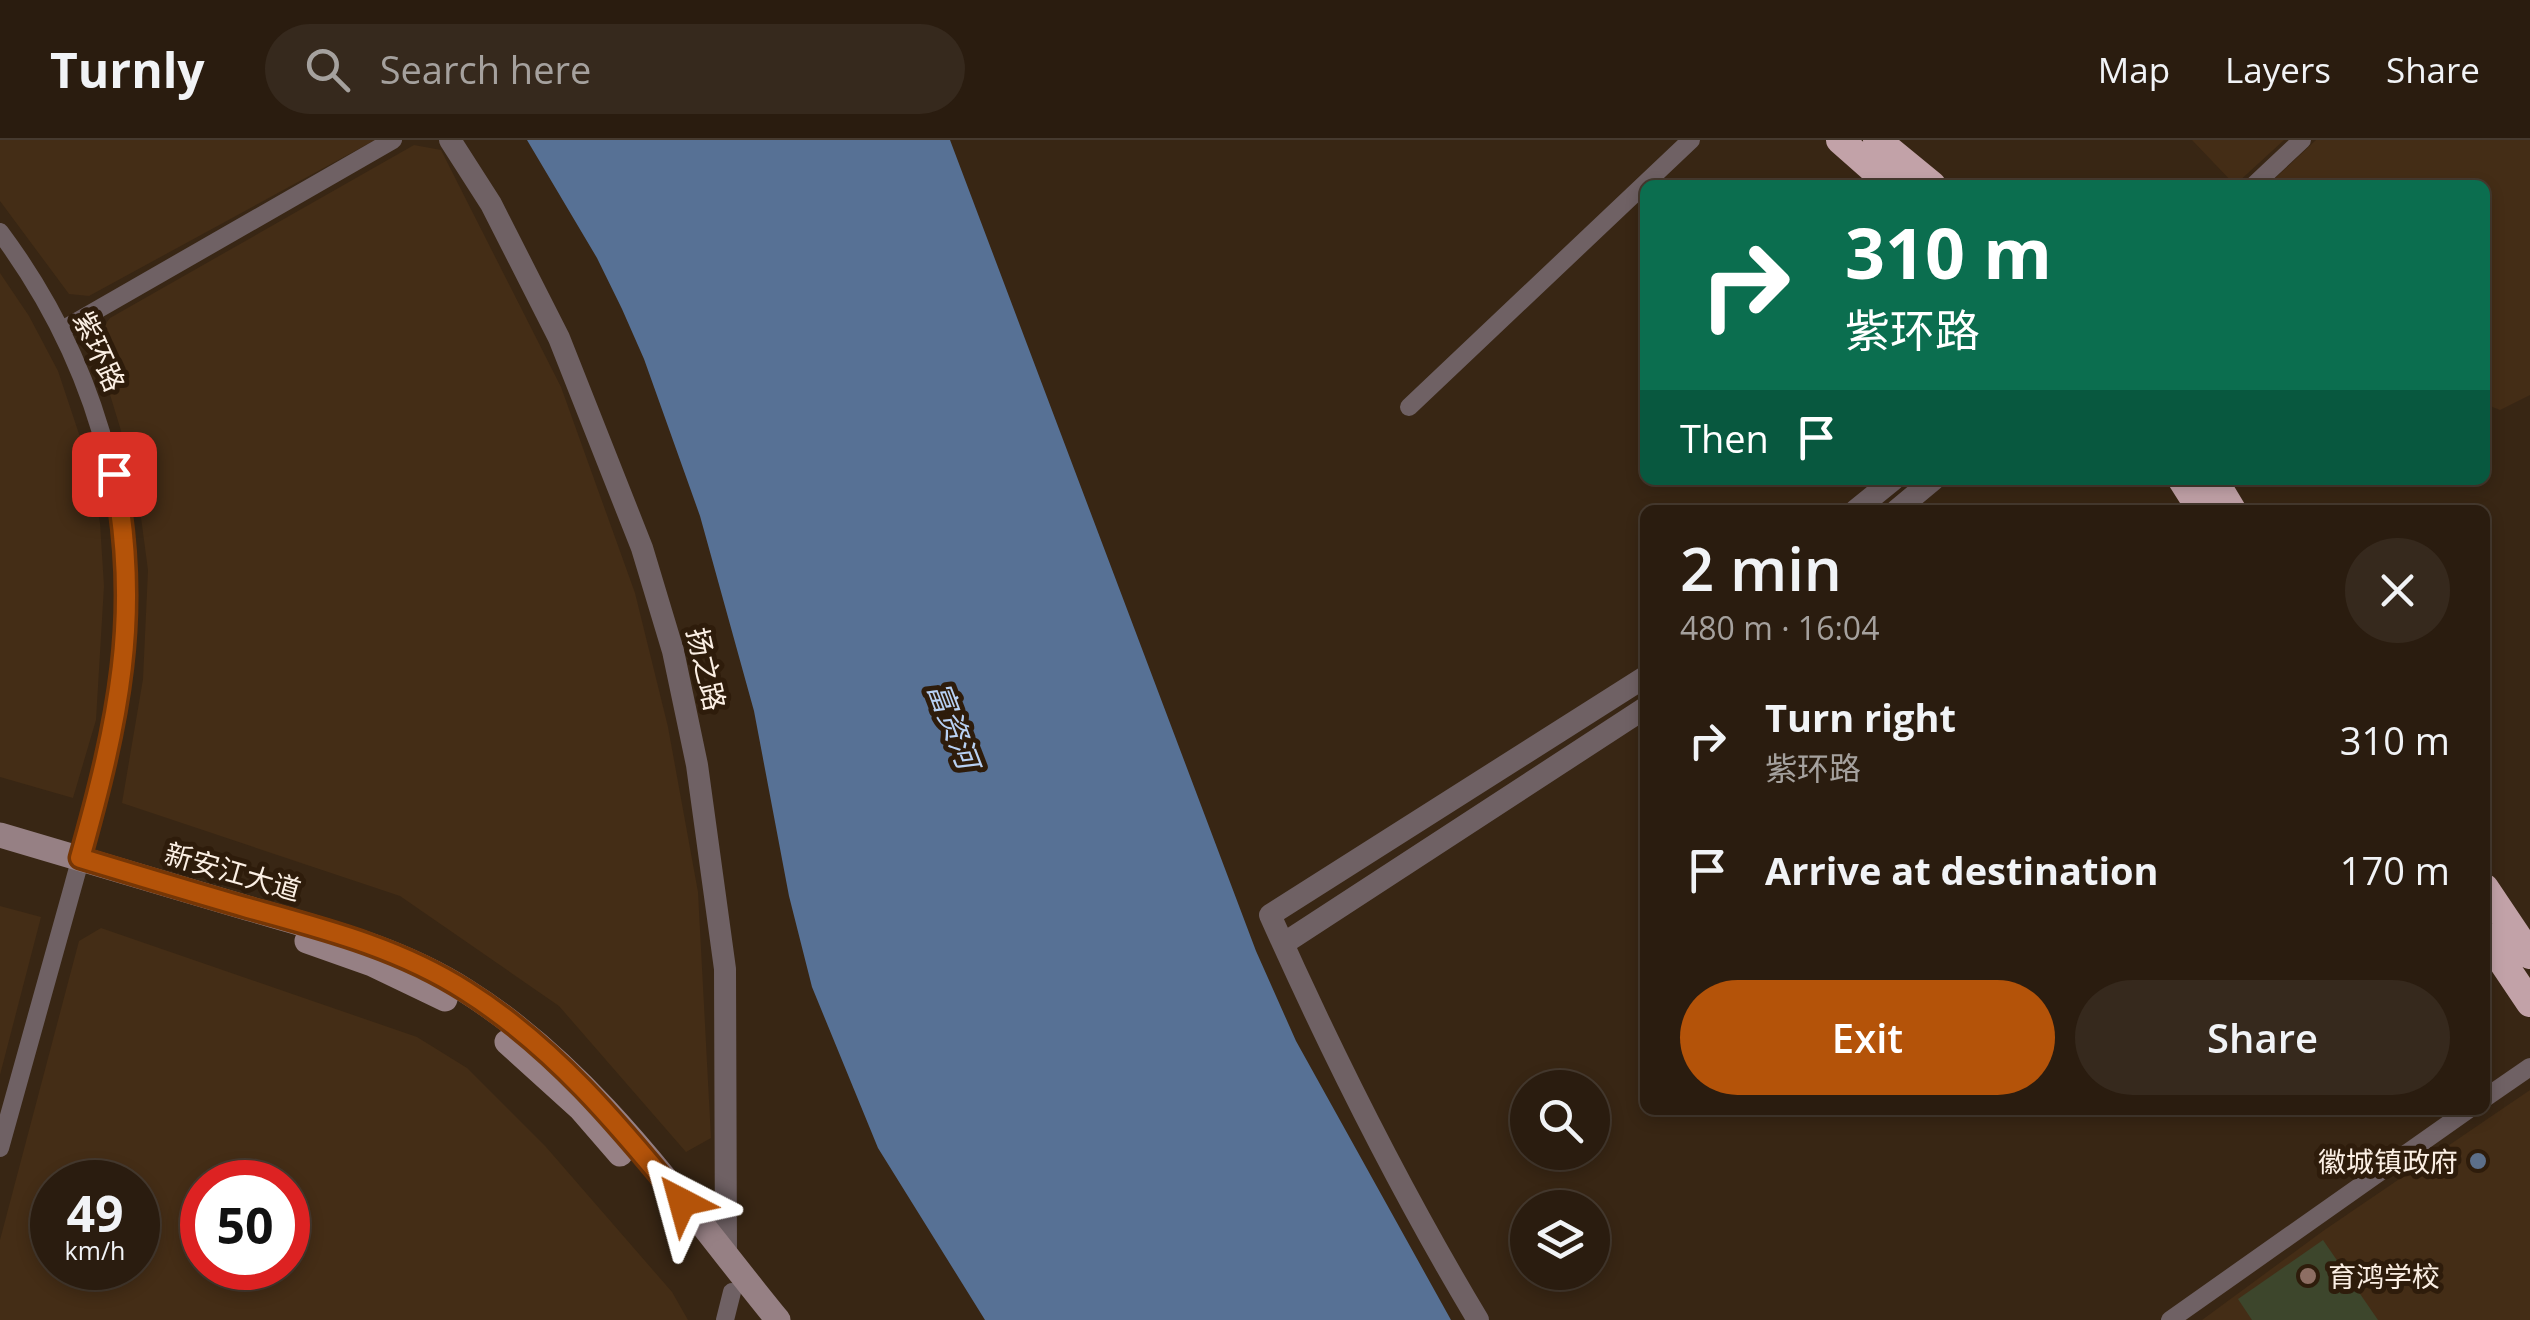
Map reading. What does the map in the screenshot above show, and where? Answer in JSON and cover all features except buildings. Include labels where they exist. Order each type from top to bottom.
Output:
[{"type":"highway","points":[[1840,140],[1885,180]]},
{"type":"highway","points":[[1877,140],[1926,180]]},
{"type":"highway","points":[[2490,895],[2530,955]]},
{"type":"highway","points":[[2490,943],[2530,1003]]},
{"type":"main road","name":"新安江大道","points":[[0,834],[78,867],[342,952],[400,976],[456,1006],[520,1053],[580,1109],[755,1320]]},
{"type":"main road","name":"新安江大道","points":[[0,853],[78,867],[348,936],[408,960],[466,991],[531,1040],[593,1096],[778,1320]]},
{"type":"street","points":[[62,330],[394,140]]},
{"type":"street","name":"扬之路","points":[[450,140],[491,204],[559,338],[642,548],[673,651],[697,765],[726,969],[726,1256]]},
{"type":"street","points":[[1649,180],[1692,140]]},
{"type":"street","points":[[2259,180],[2302,140]]},
{"type":"street","points":[[1409,406],[1640,189]]},
{"type":"street","name":"紫环路","points":[[0,232],[34,280],[84,376],[107,444],[120,503],[128,599],[118,711],[0,1148]]},
{"type":"street","points":[[1862,505],[1887,485]]},
{"type":"street","points":[[1903,505],[1928,485]]},
{"type":"street","points":[[1478,1320],[1370,1126],[1270,916],[1640,680]]},
{"type":"street","points":[[1283,944],[1640,711]]},
{"type":"street","points":[[2490,1094],[2530,1066]]},
{"type":"street","points":[[2170,1320],[2461,1115]]},
{"type":"street","points":[[725,1320],[732,1292]]},
{"type":"shaded area","points":[[0,140],[375,140],[89,296],[69,294],[0,201]]},
{"type":"shaded area","points":[[2192,140],[2284,140],[2240,180],[2230,180]]},
{"type":"shaded area","points":[[2316,140],[2530,140],[2530,395],[2500,410],[2490,406],[2490,180],[2273,180]]},
{"type":"shaded area","points":[[414,145],[441,150],[561,387],[635,593],[668,727],[698,892],[711,1138],[686,1152],[559,1006],[400,896],[122,803],[143,679],[148,570],[136,480],[97,352],[101,330],[110,318]]},
{"type":"shaded area","points":[[0,273],[29,316],[58,371],[88,461],[100,523],[104,586],[96,720],[73,798],[0,777]]},
{"type":"shaded area","points":[[0,906],[41,917],[0,1075]]},
{"type":"shaded area","points":[[101,928],[417,1037],[467,1068],[546,1147],[672,1292],[688,1320],[0,1320],[0,1240],[79,941]]},
{"type":"shaded area","name":"徽城镇政府","points":[[2530,1090],[2530,1320],[2202,1320],[2323,1231]]},
{"type":"green space","name":"育鸿学校","points":[[2323,1240],[2378,1320],[2252,1320],[2238,1299]]},
{"type":"water","name":"富资河","points":[[527,140],[950,140],[1256,951],[1296,1041],[1451,1320],[985,1320],[878,1148],[812,987],[789,896],[754,711],[700,516],[622,309],[597,258]]},
{"type":"place","name":"徽城镇政府","points":[[2478,1161]]},
{"type":"place","name":"育鸿学校","points":[[2308,1276]]},
{"type":"route","points":[[114,474],[128,599],[123,673],[110,749],[80,858],[348,936],[408,960],[466,991],[544,1050],[593,1096],[682,1202]]}]
